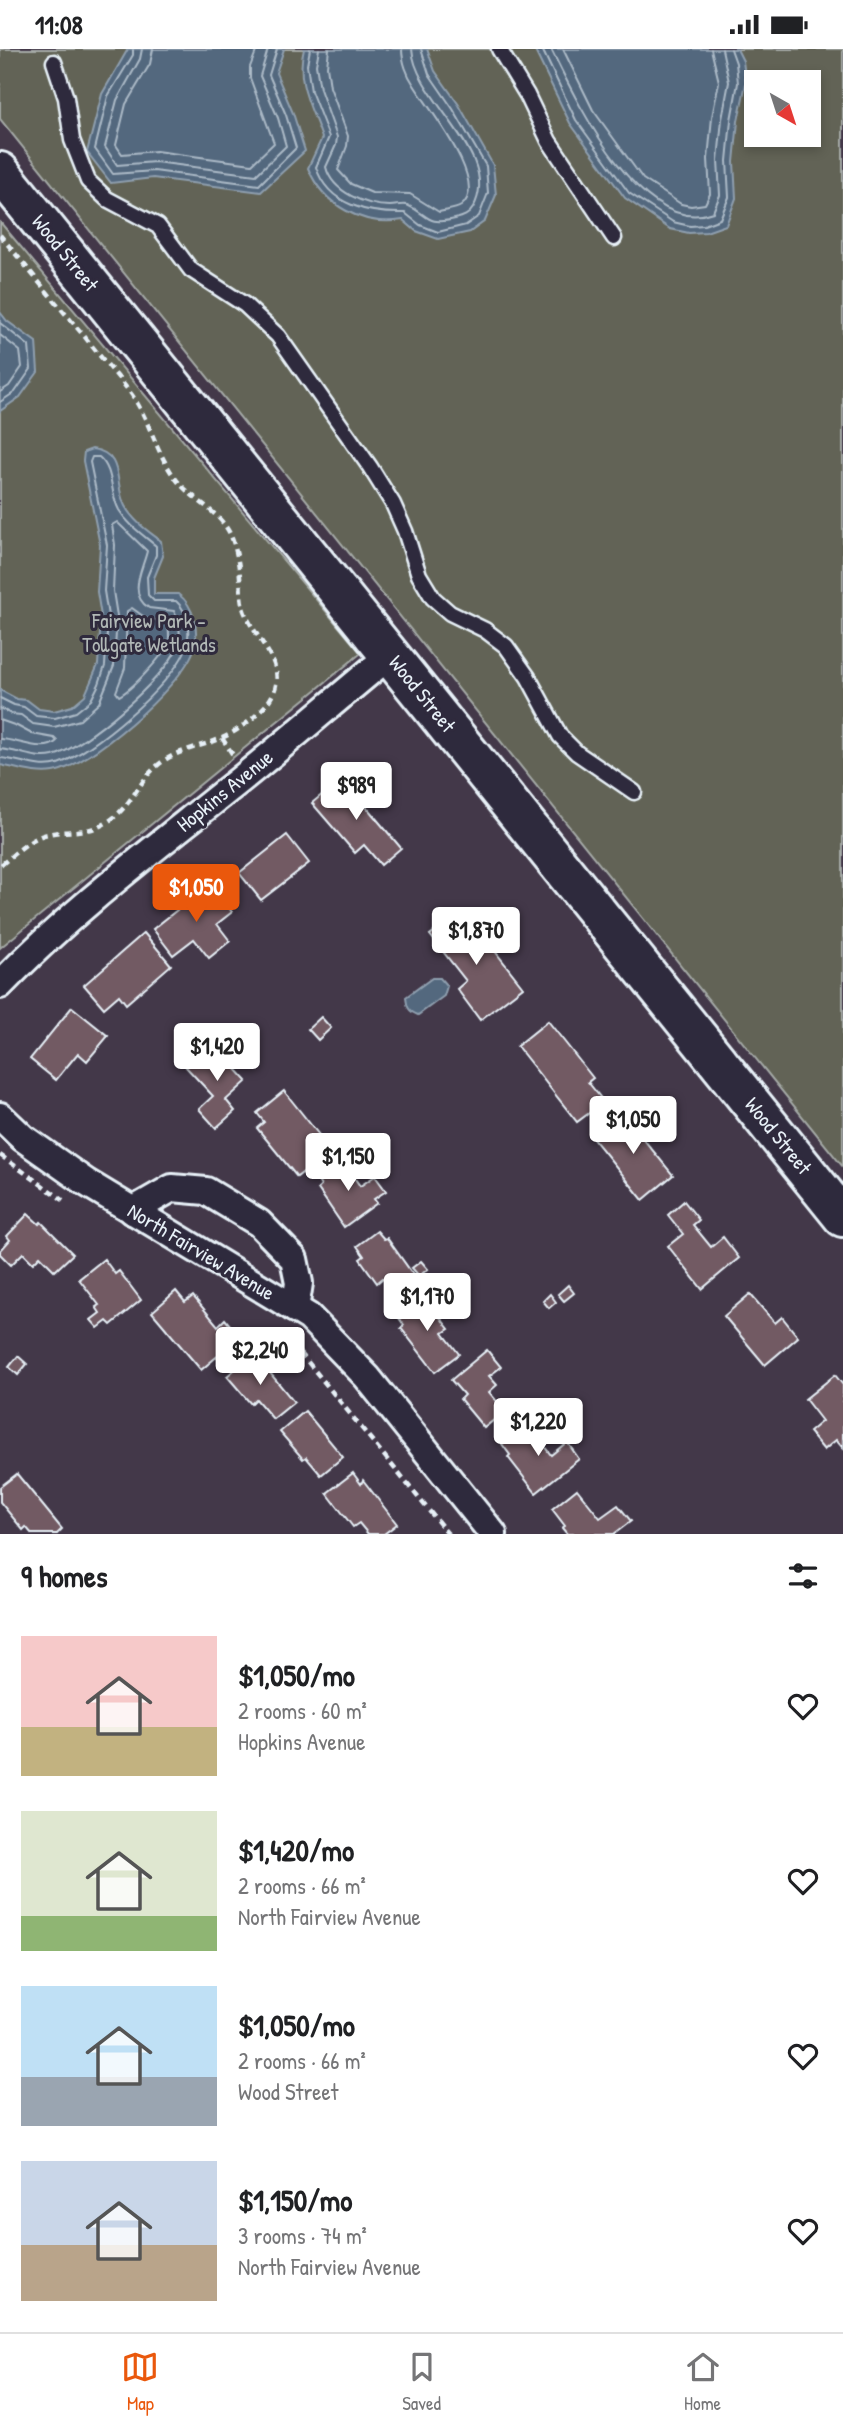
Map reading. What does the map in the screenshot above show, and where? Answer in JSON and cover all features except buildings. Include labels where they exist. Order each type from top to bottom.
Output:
[{"type":"street","name":"Wood Street","points":[[0,172],[843,1217]]},
{"type":"street","name":"Hopkins Avenue","points":[[0,985],[57,929],[114,880],[246,776],[390,655]]},
{"type":"street","name":"North Fairview Avenue","points":[[0,1116],[23,1138],[287,1318],[309,1317],[367,1377],[493,1534]]},
{"type":"street","points":[[132,1211],[172,1188],[206,1191],[259,1223],[294,1259],[299,1283],[287,1318]]},
{"type":"lane","points":[[499,49],[527,95],[549,141],[614,238]]},
{"type":"lane","points":[[54,62],[66,98],[72,140],[88,181],[107,199],[158,226],[191,270],[245,305],[278,336],[387,495],[405,531],[419,575],[433,598],[450,613],[485,630],[506,646],[528,677],[559,736],[577,753],[634,792]]},
{"type":"path","points":[[0,235],[131,393],[151,428],[164,462],[176,480],[191,497],[223,523],[230,534],[239,566],[240,599],[245,614],[274,661],[277,671],[272,697],[263,709],[222,738],[159,764],[125,807],[110,820],[95,828],[45,834],[0,866]]},
{"type":"path","points":[[0,1156],[52,1194],[72,1205]]},
{"type":"path","points":[[287,1318],[448,1534]]},
{"type":"green space","points":[[0,49],[843,49],[843,1167],[0,119]]},
{"type":"green space","name":"Fairview Park - Tollgate Wetlands","points":[[0,222],[361,653],[0,948]]},
{"type":"water","points":[[128,49],[284,49],[276,73],[305,151],[261,192],[153,178],[111,183],[87,152],[102,94]]},
{"type":"water","points":[[304,49],[427,49],[435,71],[459,105],[493,165],[496,195],[485,221],[470,232],[438,239],[416,231],[403,220],[373,220],[346,211],[323,193],[308,168],[322,138],[303,84]]},
{"type":"water","points":[[534,49],[737,49],[743,61],[744,92],[734,162],[736,198],[726,225],[706,232],[689,233],[670,229],[625,198],[570,123]]},
{"type":"water","points":[[0,312],[7,321],[36,342],[38,372],[20,397],[0,411]]},
{"type":"water","points":[[92,449],[110,457],[117,471],[122,498],[128,511],[161,541],[163,556],[154,578],[154,594],[178,594],[184,599],[195,620],[193,652],[170,685],[152,704],[89,756],[69,767],[47,773],[0,765],[0,690],[17,699],[27,700],[39,709],[54,711],[72,706],[85,695],[98,665],[101,616],[97,592],[100,545],[83,461],[84,452]]},
{"type":"water","points":[[432,978],[440,978],[447,986],[444,996],[418,1015],[409,1008],[406,997]]}]
